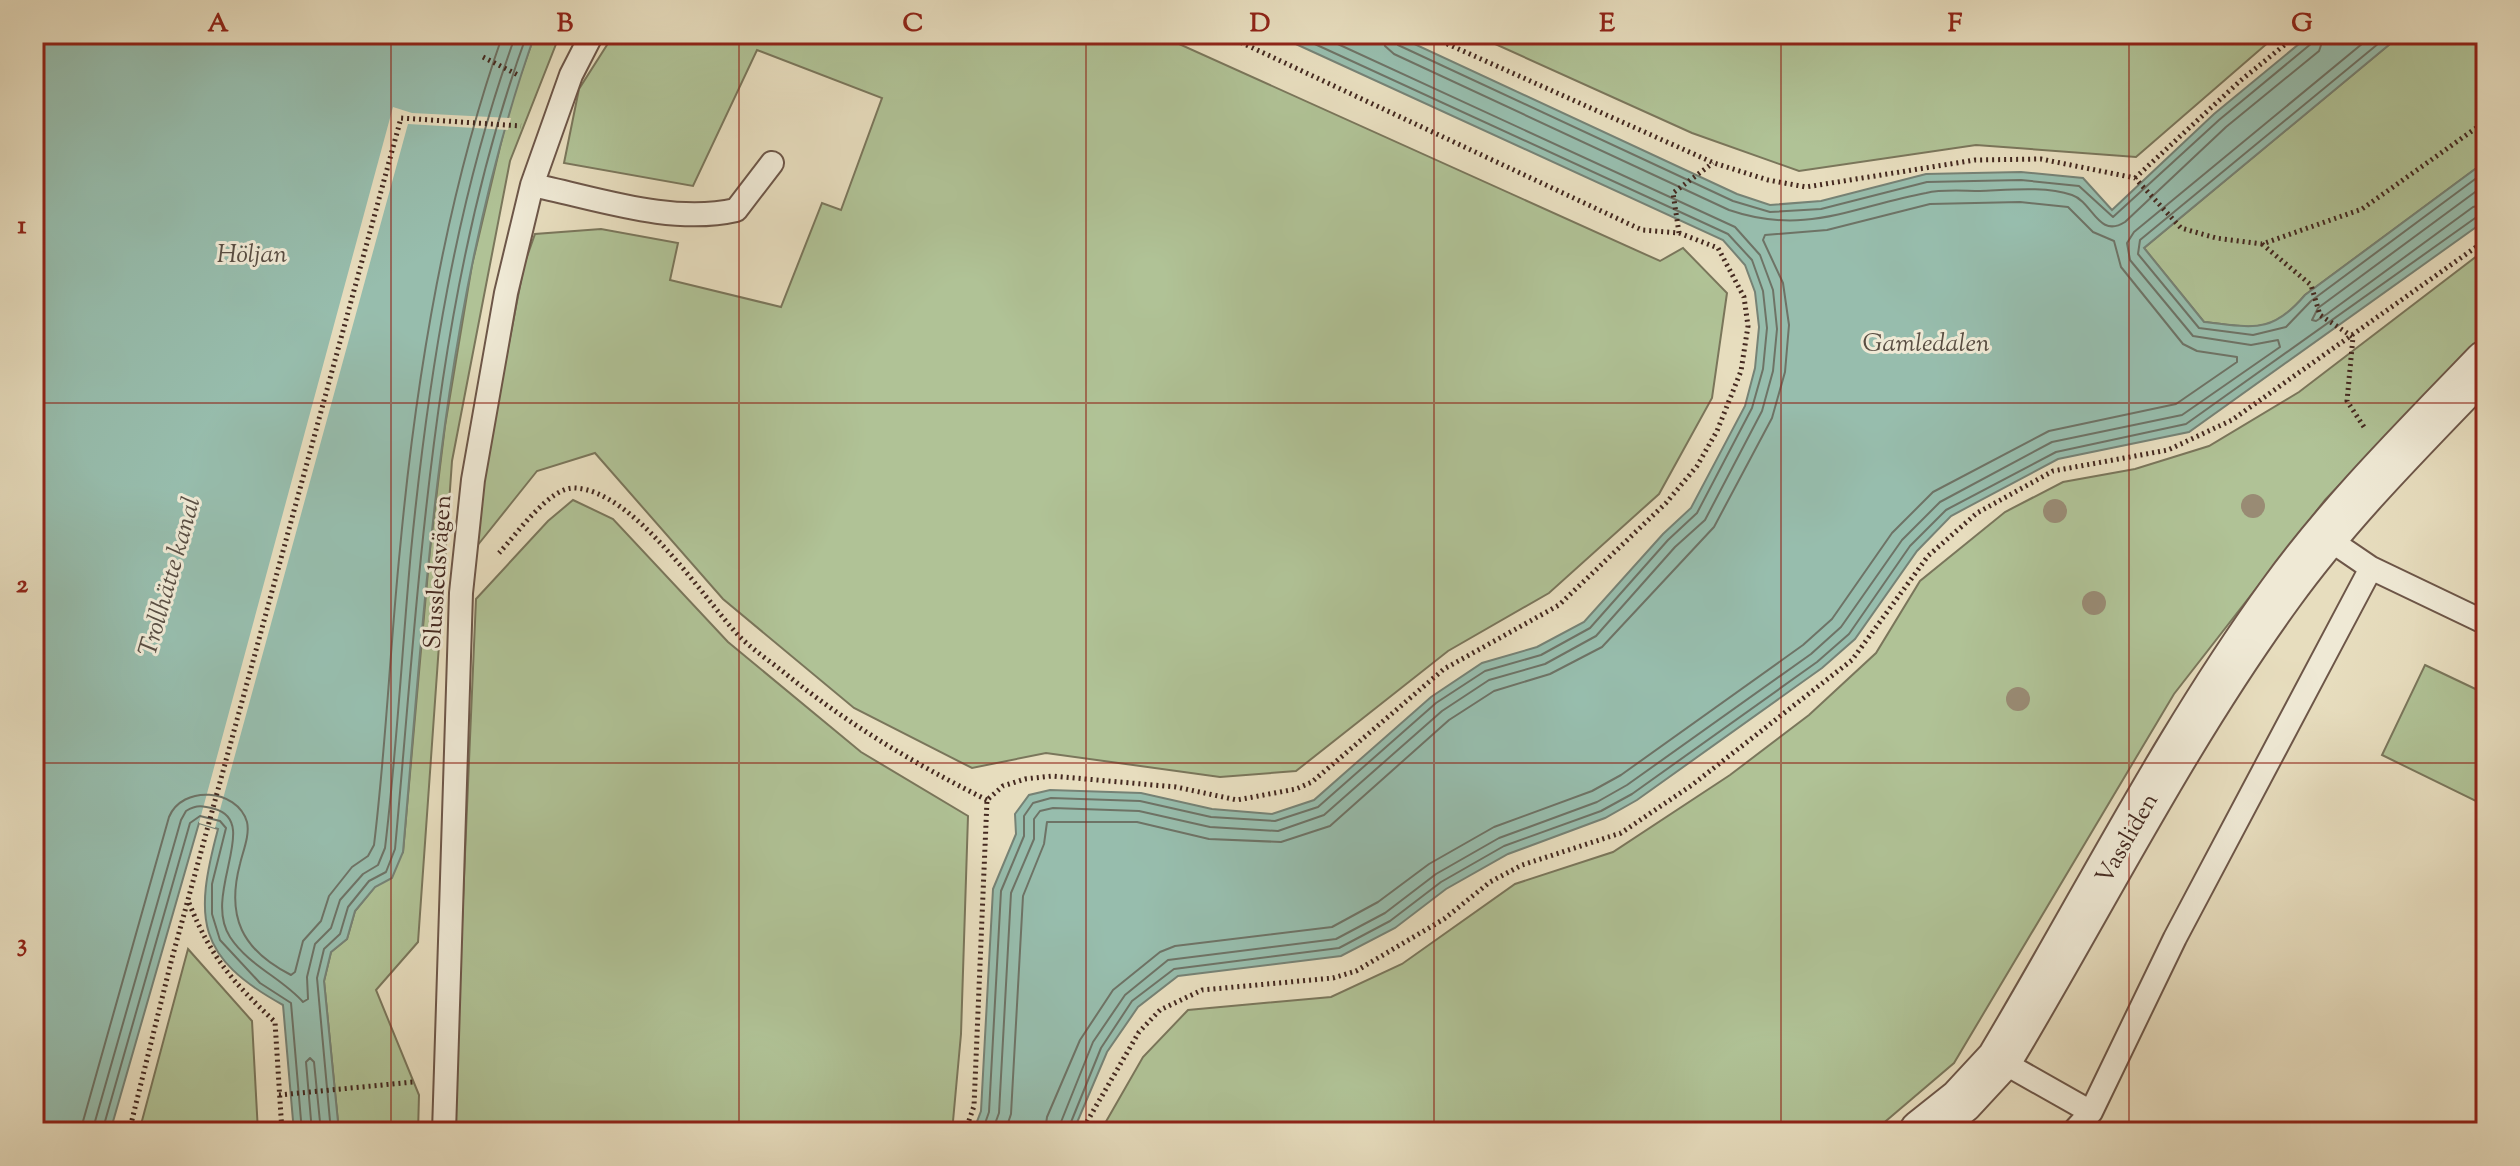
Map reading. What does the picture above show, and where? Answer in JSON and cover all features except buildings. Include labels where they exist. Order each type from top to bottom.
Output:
[{"type":"street","name":"Vassliden","points":[[1922,1132],[1961,1101],[1999,1060],[2219,685],[2324,536],[2486,363]]},
{"type":"lane","name":"Slussledsvägen","points":[[444,1132],[461,593],[486,393],[532,185],[571,75],[592,34]]},
{"type":"lane","points":[[532,185],[668,212],[710,216],[736,210],[772,163]]},
{"type":"lane","points":[[2324,536],[2371,568],[2486,623]]},
{"type":"lane","points":[[2073,1132],[2091,1112],[2175,938],[2371,568]]},
{"type":"lane","points":[[1999,1060],[2091,1112]]},
{"type":"path","points":[[34,44],[37,34]]},
{"type":"path","points":[[965,1132],[974,1106],[987,800],[1003,786],[1025,779],[1052,776],[1176,787],[1237,800],[1296,789],[1312,782],[1444,669],[1559,605],[1666,503],[1697,466],[1717,431],[1741,371],[1748,326],[1744,297],[1718,248],[1679,233],[1642,230],[1223,34]]},
{"type":"path","points":[[1425,34],[1714,163],[1768,180],[1806,187],[1975,160],[2041,159],[2135,178],[2181,228],[2216,238],[2262,244],[2362,209],[2486,121]]},
{"type":"path","points":[[2135,178],[2240,81],[2298,34]]},
{"type":"path","points":[[483,57],[520,76]]},
{"type":"path","points":[[129,1132],[188,900],[401,118],[551,128]]},
{"type":"path","points":[[1679,233],[1673,193],[1714,163]]},
{"type":"path","points":[[1081,1132],[1139,1032],[1160,1010],[1202,990],[1333,978],[1356,971],[1444,919],[1490,882],[1522,865],[1621,833],[1692,785],[1852,660],[1928,556],[1977,513],[2053,471],[2168,450],[2232,420],[2486,240]]},
{"type":"path","points":[[2262,244],[2311,285],[2320,315],[2353,337]]},
{"type":"path","points":[[2347,401],[2353,337]]},
{"type":"path","points":[[461,593],[556,491],[575,488],[599,494],[622,507],[655,540],[742,639],[828,708],[913,763],[987,800]]},
{"type":"path","points":[[188,900],[207,947],[240,989],[275,1022],[282,1132]]},
{"type":"path","points":[[279,1095],[444,1079]]},
{"type":"shaded area","points":[[535,34],[560,34],[510,161],[452,461],[418,942],[376,990],[419,1095],[418,1132],[339,1132],[324,981],[331,952],[347,939],[355,911],[403,852],[430,549],[445,426],[472,265],[510,105]]},
{"type":"shaded area","points":[[614,34],[1157,34],[1660,261],[1683,248],[1727,293],[1712,398],[1659,494],[1549,593],[1448,651],[1296,771],[1220,777],[1046,753],[972,768],[854,708],[723,599],[595,453],[537,471],[477,546],[481,488],[524,265],[535,234],[601,229],[678,243],[670,280],[781,307],[822,203],[841,210],[882,98],[757,50],[693,186],[564,163],[579,89]]},
{"type":"shaded area","points":[[1473,34],[2278,34],[2136,157],[1976,145],[1799,171],[1692,133]]},
{"type":"shaded area","points":[[2402,34],[2486,34],[2486,161],[2305,295],[2282,317],[2260,326],[2204,322],[2144,248]]},
{"type":"shaded area","points":[[2486,249],[2486,332],[2325,500],[2174,694],[1954,1063],[1873,1132],[1100,1132],[1143,1057],[1188,1010],[1331,997],[1402,964],[1515,884],[1613,852],[1730,775],[1809,715],[1876,653],[1920,581],[2005,512],[2063,482],[2135,469],[2209,446],[2299,392]]},
{"type":"shaded area","points":[[573,500],[613,519],[728,642],[861,752],[968,816],[961,1034],[952,1132],[453,1132],[476,599],[548,521]]},
{"type":"shaded area","points":[[2425,665],[2486,694],[2486,806],[2382,755]]},
{"type":"shaded area","points":[[188,949],[252,1021],[258,1132],[139,1132]]},
{"type":"water","name":"Höljan","points":[[34,34],[535,34],[504,133],[479,234],[459,335],[431,541],[403,852],[392,878],[375,887],[355,911],[347,939],[331,952],[324,981],[339,1132],[294,1132],[283,1005],[233,970],[218,952],[209,933],[205,912],[206,888],[218,829],[199,823],[110,1132],[34,1132]]},
{"type":"water","name":"Gamledalen","points":[[1274,34],[1393,34],[1737,194],[1770,205],[1821,201],[1926,174],[2021,172],[2083,178],[2112,210],[2214,114],[2311,34],[2402,34],[2144,248],[2204,322],[2248,326],[2282,317],[2305,295],[2486,161],[2486,220],[2189,432],[2058,459],[1951,516],[1917,551],[1855,639],[1822,668],[1637,800],[1605,818],[1508,854],[1446,889],[1395,928],[1341,956],[1178,976],[1138,1007],[1107,1052],[1073,1132],[973,1132],[981,1111],[993,889],[1016,834],[1015,814],[1029,795],[1050,790],[1141,793],[1212,809],[1272,814],[1314,800],[1431,697],[1482,663],[1537,647],[1584,622],[1663,534],[1691,508],[1745,406],[1755,368],[1759,327],[1755,292],[1745,265],[1723,240]]},
{"type":"pier","points":[[393,107],[412,113],[511,118],[508,130],[408,124],[215,828],[199,823]]},
{"type":"water label","name":"Trollhätte kanal","points":[[171,577]]}]
